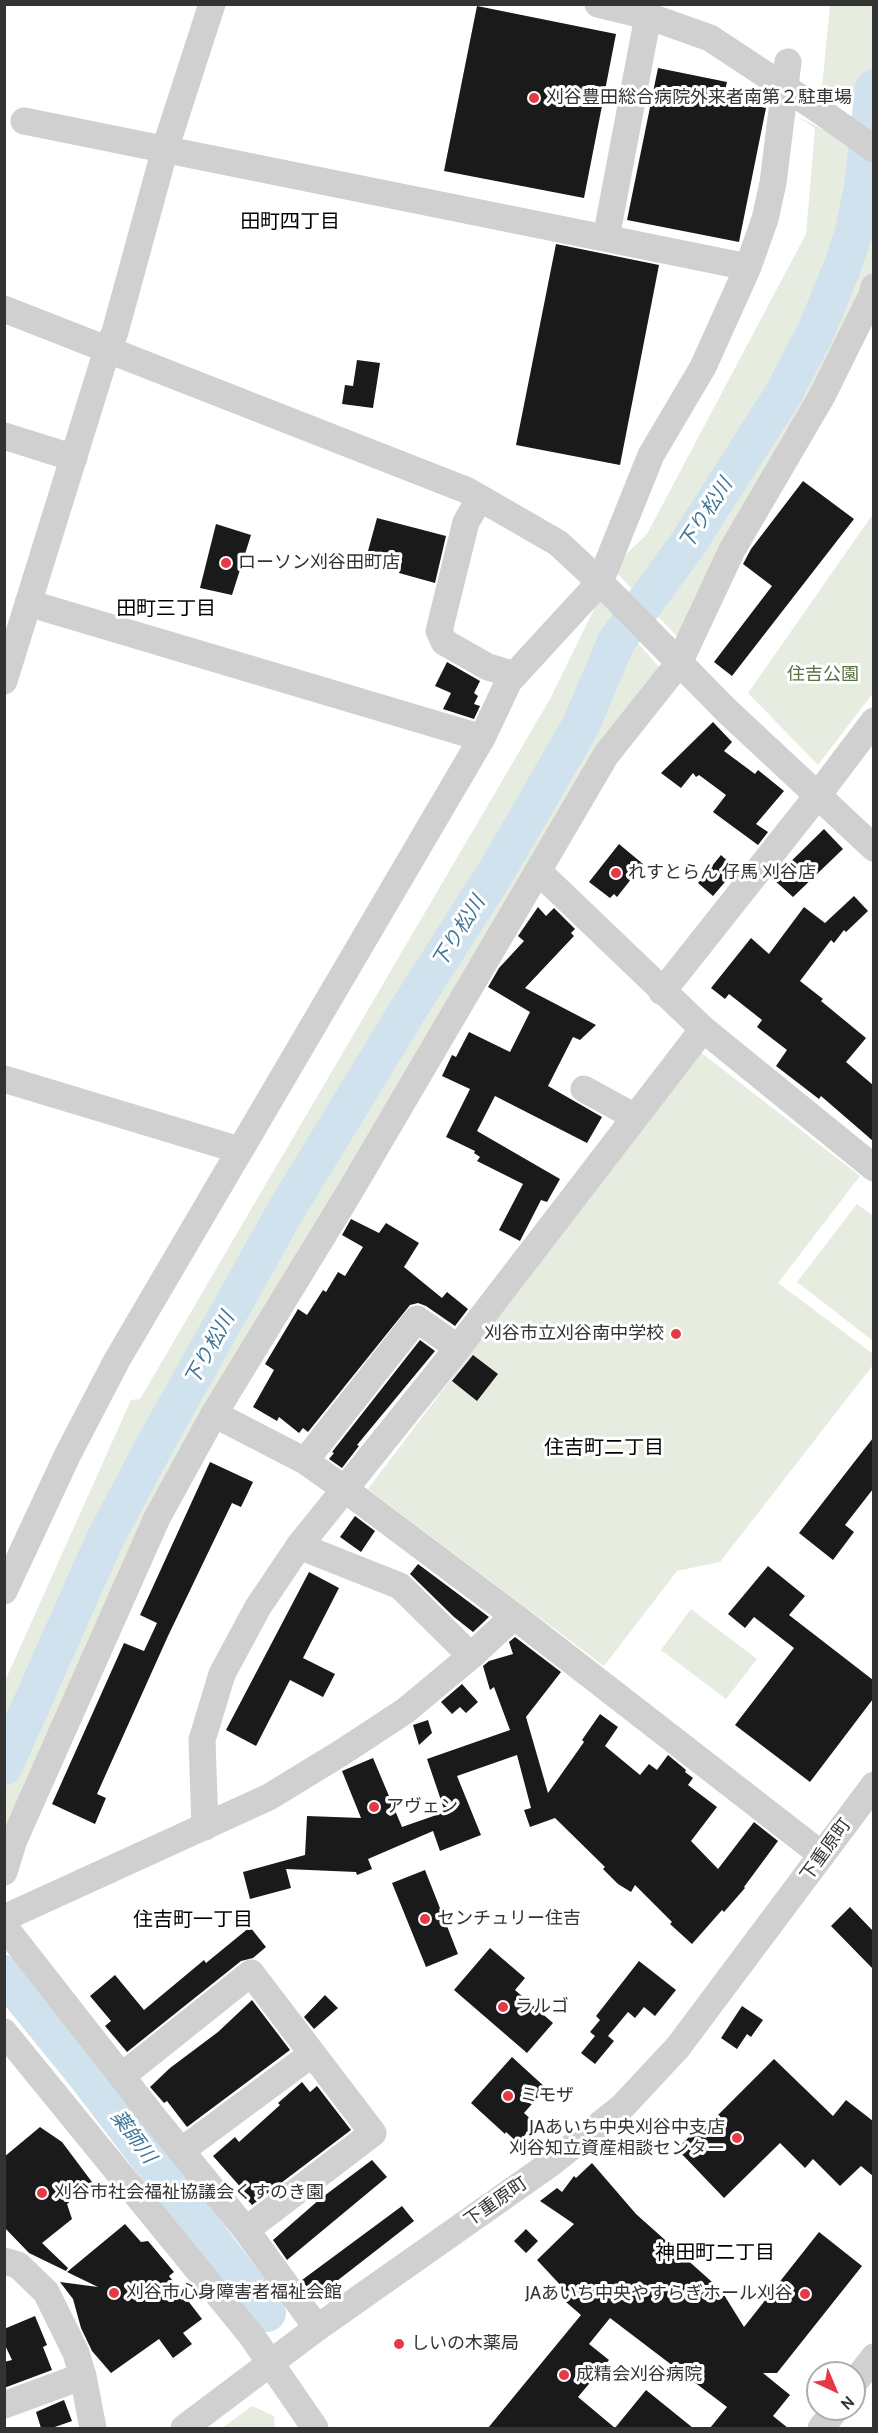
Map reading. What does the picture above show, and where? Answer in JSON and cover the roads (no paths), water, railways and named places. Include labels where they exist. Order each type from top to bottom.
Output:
[{"type":"street","points":[[4,681],[107,350],[115,332],[165,148],[212,4]]},
{"type":"street","points":[[598,4],[648,16],[710,38],[779,69],[873,149]]},
{"type":"street","points":[[606,238],[648,16]]},
{"type":"street","points":[[4,1591],[11,1560],[117,1360],[482,738],[509,681],[603,585],[651,455],[703,366],[748,267],[765,219],[773,183],[779,69]]},
{"type":"street","points":[[24,121],[748,267]]},
{"type":"street","points":[[4,1872],[14,1840],[157,1518],[214,1414],[349,1192],[606,754],[679,663],[732,549],[822,396],[872,295],[873,287]]},
{"type":"street","points":[[4,309],[466,490],[558,543],[603,585],[727,711],[873,848]]},
{"type":"street","points":[[4,436],[74,458]]},
{"type":"street","points":[[480,498],[466,522],[439,631],[444,642],[488,667],[515,675]]},
{"type":"street","points":[[28,603],[482,738]]},
{"type":"street","points":[[662,992],[818,795],[873,721]]},
{"type":"street","points":[[538,871],[703,1029],[873,1168]]},
{"type":"street","points":[[205,1827],[202,1740],[222,1674],[258,1607],[299,1546],[458,1348],[703,1029]]},
{"type":"street","points":[[4,1079],[239,1150]]},
{"type":"street","points":[[584,1089],[635,1117]]},
{"type":"street","points":[[305,1461],[417,1319],[458,1348]]},
{"type":"street","points":[[214,1414],[305,1461],[346,1490],[822,1855]]},
{"type":"street","points":[[299,1546],[400,1586],[471,1656]]},
{"type":"street","points":[[4,1918],[268,1797],[405,1711],[514,1617]]},
{"type":"street","name":"下重原町","points":[[184,2428],[317,2328],[550,2164],[623,2106],[678,2047],[873,1785]]},
{"type":"street","points":[[4,1926],[246,2230],[317,2328]]},
{"type":"street","points":[[122,2076],[251,1973],[374,2133],[246,2230]]},
{"type":"street","points":[[4,2032],[272,2363],[315,2428]]},
{"type":"street","points":[[181,2151],[312,2054]]},
{"type":"street","points":[[4,2261],[18,2265],[45,2292],[76,2353],[93,2428]]},
{"type":"street","points":[[4,2405],[83,2376]]},
{"type":"waterway","name":"下り松川","points":[[4,1766],[104,1541],[158,1439],[285,1212],[408,1010],[499,867],[581,725],[616,642],[687,545],[784,393],[817,329],[853,235],[863,188],[874,88]]},
{"type":"waterway","name":"薬師川","points":[[4,1974],[86,2075],[267,2313]]},
{"type":"place","name":"刈谷豊田総合病院外来者南第２駐車場","points":[[534,98]]},
{"type":"place","name":"ローソン刈谷田町店","points":[[226,563]]},
{"type":"place","name":"れすとらん 仔馬 刈谷店","points":[[616,873]]},
{"type":"place","name":"刈谷市立刈谷南中学校","points":[[676,1334]]},
{"type":"place","name":"アヴェン","points":[[374,1807]]},
{"type":"place","name":"センチュリー住吉","points":[[425,1919]]},
{"type":"place","name":"ラルゴ","points":[[503,2007]]},
{"type":"place","name":"ミモザ","points":[[508,2096]]},
{"type":"place","name":"JAあいち中央刈谷中支店 刈谷知立資産相談センター","points":[[737,2138]]},
{"type":"place","name":"刈谷市社会福祉協議会くすのき園","points":[[42,2193]]},
{"type":"place","name":"刈谷市心身障害者福祉会館","points":[[114,2293]]},
{"type":"place","name":"JAあいち中央やすらぎホール刈谷","points":[[805,2294]]},
{"type":"place","name":"しいの木薬局","points":[[399,2344]]},
{"type":"place","name":"成精会刈谷病院","points":[[564,2375]]},
{"type":"district","name":"田町四丁目","points":[[290,222]]},
{"type":"district","name":"田町三丁目","points":[[166,609]]},
{"type":"district","name":"住吉町二丁目","points":[[604,1448]]},
{"type":"district","name":"住吉町一丁目","points":[[193,1920]]},
{"type":"district","name":"神田町二丁目","points":[[715,2253]]},
{"type":"park label","name":"住吉公園","points":[[823,675]]}]
